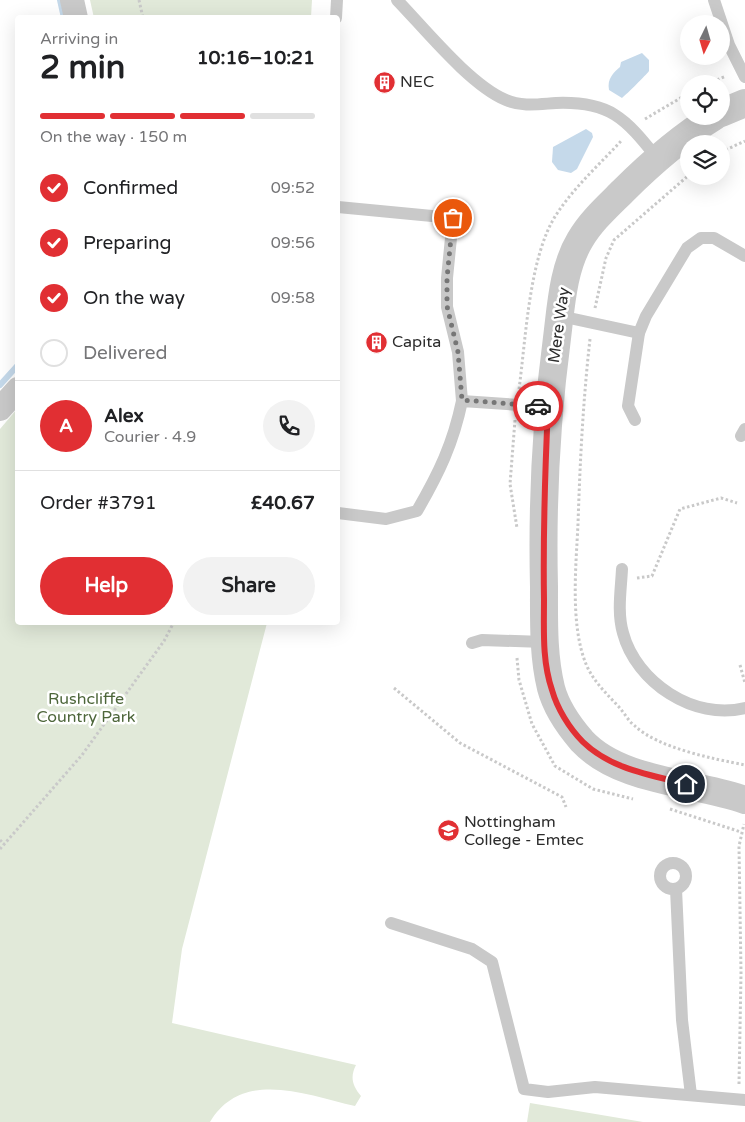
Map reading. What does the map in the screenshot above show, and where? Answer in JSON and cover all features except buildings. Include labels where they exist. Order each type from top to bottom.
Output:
[{"type":"street","points":[[72,0],[75,15]]},
{"type":"street","points":[[730,110],[745,104]]},
{"type":"street","name":"Mere Way","points":[[700,125],[657,158],[604,210],[579,241],[569,268],[560,316],[548,407],[543,526],[544,642],[551,690],[561,712],[582,741],[604,758],[629,770],[745,800]]},
{"type":"street","points":[[0,409],[15,392]]},
{"type":"lane","points":[[336,15],[337,0]]},
{"type":"lane","points":[[397,0],[478,82],[506,100],[528,105],[558,103],[596,106],[629,123],[657,158]]},
{"type":"lane","points":[[714,0],[729,45],[745,77]]},
{"type":"lane","points":[[340,207],[453,218],[447,278],[447,306],[458,352],[462,400],[456,427],[440,471],[417,511],[386,519],[340,513]]},
{"type":"lane","points":[[635,420],[628,406],[639,333],[646,316],[687,248],[701,238],[714,238],[745,256]]},
{"type":"lane","points":[[560,316],[639,333]]},
{"type":"lane","points":[[462,400],[548,407]]},
{"type":"lane","points":[[622,575],[619,608],[623,633],[632,657],[650,680],[670,694],[690,704],[716,710],[745,708]]},
{"type":"lane","points":[[472,643],[482,640],[544,642]]},
{"type":"lane","points":[[676,889],[682,1020],[691,1095]]},
{"type":"lane","points":[[391,923],[472,949],[492,962],[524,1089],[548,1092],[595,1087],[742,1099]]},
{"type":"path","points":[[138,0],[142,15]]},
{"type":"path","points":[[730,148],[745,141]]},
{"type":"path","points":[[680,183],[614,240],[606,258],[593,323],[581,425],[576,556],[577,624],[586,664],[599,687],[635,726],[665,744],[745,765]]},
{"type":"path","points":[[622,575],[652,576],[680,509],[721,498],[737,503]]},
{"type":"path","points":[[0,849],[82,755],[164,641],[172,625]]},
{"type":"path","points":[[740,665],[745,683]]},
{"type":"path","points":[[394,688],[460,742],[562,797],[566,807]]},
{"type":"path","points":[[742,1099],[740,838],[745,821]]},
{"type":"path","points":[[740,838],[745,839]]},
{"type":"path","points":[[0,840],[4,844]]},
{"type":"green space","points":[[90,0],[312,0],[311,15],[93,15]]},
{"type":"green space","name":"Rushcliffe Country Park","points":[[15,411],[15,625],[266,625],[182,949],[172,1023],[356,1065],[353,1081],[361,1096],[355,1106],[296,1092],[257,1090],[239,1095],[223,1105],[210,1122],[0,1122],[0,429]]},
{"type":"green space","points":[[530,1103],[643,1122],[527,1122]]},
{"type":"water","points":[[642,53],[649,60],[649,71],[622,98],[609,90],[610,79],[620,67],[621,62]]},
{"type":"water","points":[[586,129],[592,133],[593,137],[577,169],[571,173],[558,170],[552,162],[553,147]]},
{"type":"waterway","points":[[60,0],[63,15]]},
{"type":"waterway","points":[[0,385],[15,368]]},
{"type":"way so far","points":[[453,218],[447,278],[447,306],[458,352],[462,400],[538,406]]},
{"type":"place","name":"NEC","points":[[384,82]]},
{"type":"place","name":"Capita","points":[[376,342]]},
{"type":"place","name":"Nottingham College - Emtec","points":[[448,831]]},
{"type":"route","points":[[538,406],[548,407],[543,526],[545,654],[551,690],[561,712],[582,741],[604,758],[629,770],[686,784]]}]
